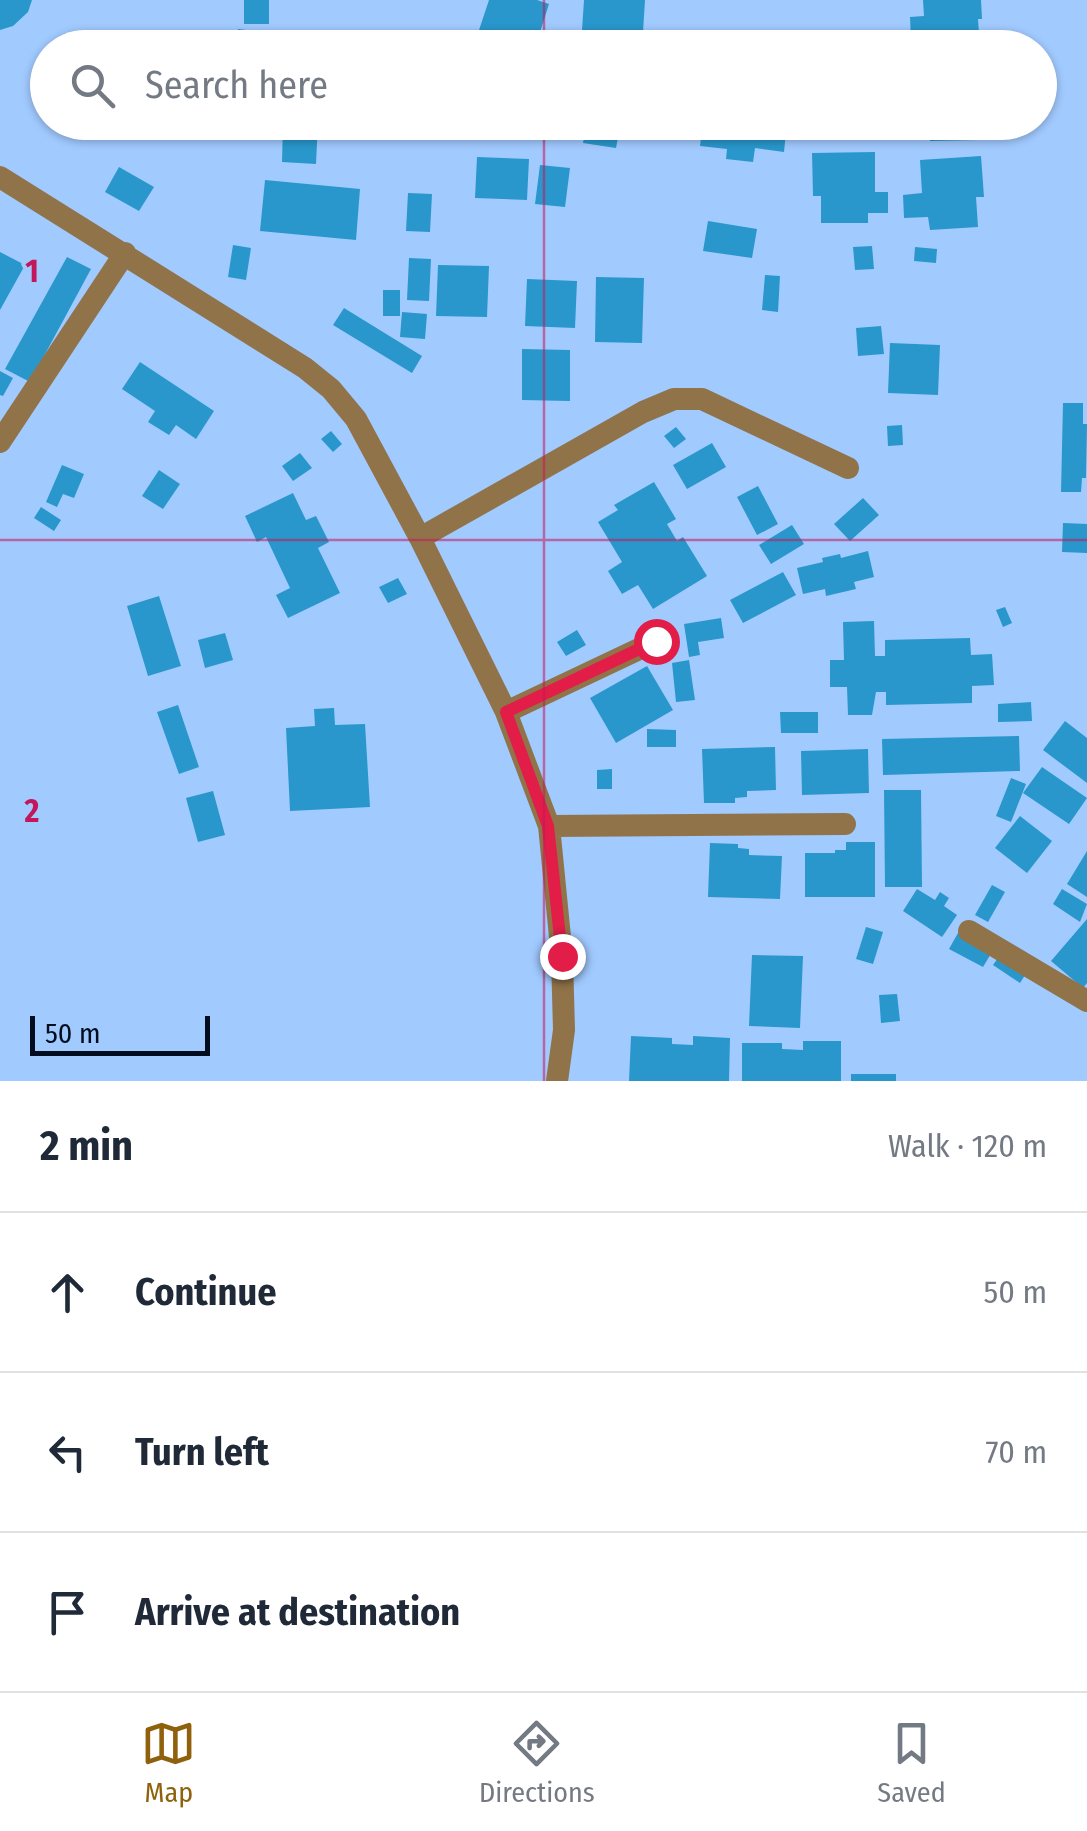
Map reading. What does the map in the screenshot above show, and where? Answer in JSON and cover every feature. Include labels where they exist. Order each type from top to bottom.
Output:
[{"type":"street","points":[[0,177],[305,368],[331,389],[356,418],[506,712],[548,826],[562,956],[564,1030],[557,1081]]},
{"type":"street","points":[[0,442],[125,253]]},
{"type":"street","points":[[420,538],[642,412],[674,399],[702,399],[848,468]]},
{"type":"street","points":[[506,712],[656,641]]},
{"type":"street","points":[[548,826],[845,824]]},
{"type":"street","points":[[969,931],[1087,1001]]},
{"type":"building","points":[[0,0],[32,0],[28,12],[13,26],[0,30]]},
{"type":"building","points":[[244,0],[269,0],[269,24],[244,24]]},
{"type":"building","points":[[489,0],[537,0],[549,4],[541,30],[479,30]]},
{"type":"building","points":[[584,0],[645,0],[643,30],[582,30]]},
{"type":"building","points":[[923,0],[981,0],[979,30],[911,30],[910,17],[924,16]]},
{"type":"building","points":[[283,140],[317,140],[316,164],[282,162]]},
{"type":"building","points":[[584,140],[618,140],[616,148],[583,143]]},
{"type":"building","points":[[701,140],[785,140],[784,152],[755,148],[753,162],[726,159],[727,149],[700,146]]},
{"type":"building","points":[[875,152],[875,192],[888,192],[888,213],[868,213],[868,223],[821,223],[821,196],[813,196],[812,153]]},
{"type":"building","points":[[981,156],[984,197],[976,197],[978,227],[930,230],[928,217],[904,218],[903,195],[922,193],[920,160]]},
{"type":"building","points":[[477,157],[529,159],[527,200],[475,198]]},
{"type":"building","points":[[540,165],[570,168],[565,207],[535,204]]},
{"type":"building","points":[[119,167],[154,187],[139,211],[105,192]]},
{"type":"building","points":[[265,180],[360,189],[356,240],[260,231]]},
{"type":"building","points":[[408,193],[432,194],[430,232],[406,231]]},
{"type":"building","points":[[708,221],[757,229],[752,258],[703,251]]},
{"type":"building","points":[[233,245],[251,248],[246,280],[228,277]]},
{"type":"building","points":[[872,246],[874,269],[855,270],[853,247]]},
{"type":"building","points":[[915,247],[937,249],[936,263],[914,261]]},
{"type":"building","points":[[0,252],[25,265],[0,310]]},
{"type":"building","points":[[67,257],[91,269],[30,382],[5,369]]},
{"type":"building","points":[[409,258],[431,259],[429,301],[407,300]]},
{"type":"building","points":[[438,265],[489,266],[487,317],[436,316]]},
{"type":"building","points":[[765,275],[780,276],[778,312],[762,310]]},
{"type":"building","points":[[596,277],[644,278],[642,343],[595,342]]},
{"type":"building","points":[[527,279],[577,281],[575,328],[525,326]]},
{"type":"building","points":[[383,290],[400,290],[400,316],[383,316]]},
{"type":"building","points":[[344,308],[422,356],[412,373],[333,325]]},
{"type":"building","points":[[402,312],[427,314],[425,339],[400,337]]},
{"type":"building","points":[[881,326],[884,354],[858,356],[856,328]]},
{"type":"building","points":[[890,343],[940,345],[938,395],[888,393]]},
{"type":"building","points":[[522,349],[570,350],[570,401],[522,400]]},
{"type":"building","points":[[140,362],[214,411],[196,439],[176,425],[169,435],[148,422],[155,411],[122,389]]},
{"type":"building","points":[[0,371],[13,378],[3,396],[0,395]]},
{"type":"building","points":[[1063,403],[1083,403],[1083,424],[1087,424],[1086,478],[1082,478],[1081,492],[1061,492]]},
{"type":"building","points":[[902,425],[903,445],[888,446],[887,426]]},
{"type":"building","points":[[676,427],[686,439],[674,448],[664,436]]},
{"type":"building","points":[[331,431],[342,444],[333,452],[321,439]]},
{"type":"building","points":[[712,443],[726,467],[687,489],[673,465]]},
{"type":"building","points":[[300,453],[312,468],[293,481],[282,466]]},
{"type":"building","points":[[62,465],[84,474],[74,498],[63,494],[57,507],[46,502]]},
{"type":"building","points":[[159,470],[180,484],[163,509],[142,496]]},
{"type":"building","points":[[654,482],[676,519],[667,524],[677,541],[683,537],[707,576],[653,609],[638,585],[622,594],[608,571],[622,562],[598,522],[618,510],[614,505]]},
{"type":"building","points":[[758,486],[778,524],[757,535],[737,497]]},
{"type":"building","points":[[293,493],[306,520],[316,516],[329,542],[318,548],[340,593],[288,618],[276,595],[290,588],[266,537],[257,542],[245,516]]},
{"type":"building","points":[[863,498],[879,515],[850,541],[834,524]]},
{"type":"building","points":[[41,507],[61,520],[54,531],[34,518]]},
{"type":"building","points":[[1063,523],[1087,524],[1087,553],[1062,552]]},
{"type":"building","points":[[792,525],[804,544],[771,564],[759,545]]},
{"type":"building","points":[[868,551],[874,577],[854,582],[856,589],[826,596],[825,589],[803,594],[797,568],[823,562],[822,558]]},
{"type":"building","points":[[783,572],[796,595],[743,623],[730,600]]},
{"type":"building","points":[[398,578],[407,594],[388,603],[379,587]]},
{"type":"building","points":[[159,596],[181,666],[148,676],[127,606]]},
{"type":"building","points":[[1005,607],[1012,623],[1003,627],[996,610]]},
{"type":"building","points":[[721,618],[724,638],[698,642],[700,655],[689,657],[684,624]]},
{"type":"building","points":[[874,621],[875,656],[885,656],[885,640],[970,638],[971,655],[992,654],[994,685],[972,686],[972,703],[886,705],[886,692],[876,692],[872,715],[848,715],[847,687],[830,687],[830,660],[844,660],[843,622]]},
{"type":"building","points":[[577,630],[586,645],[566,656],[557,642]]},
{"type":"building","points":[[225,633],[233,660],[205,668],[198,640]]},
{"type":"building","points":[[689,660],[695,700],[676,702],[672,663]]},
{"type":"building","points":[[647,666],[673,710],[616,743],[590,698]]},
{"type":"building","points":[[1031,702],[1032,721],[998,722],[998,704]]},
{"type":"building","points":[[178,705],[199,767],[179,774],[157,712]]},
{"type":"building","points":[[334,708],[335,725],[365,724],[370,807],[290,811],[286,728],[315,726],[314,709]]},
{"type":"building","points":[[780,712],[818,712],[818,733],[781,733]]},
{"type":"building","points":[[1065,721],[1087,738],[1087,783],[1043,750]]},
{"type":"building","points":[[647,729],[676,730],[676,747],[647,747]]},
{"type":"building","points":[[1019,736],[1020,771],[883,775],[882,739]]},
{"type":"building","points":[[775,747],[776,790],[747,791],[747,797],[735,798],[735,803],[704,803],[702,749]]},
{"type":"building","points":[[868,749],[869,793],[802,795],[801,751]]},
{"type":"building","points":[[1042,767],[1087,798],[1069,824],[1023,793]]},
{"type":"building","points":[[612,769],[612,789],[597,789],[597,770]]},
{"type":"building","points":[[1011,778],[1026,784],[1011,822],[996,816]]},
{"type":"building","points":[[884,790],[921,790],[922,887],[885,887]]},
{"type":"building","points":[[213,791],[225,835],[198,842],[186,798]]},
{"type":"building","points":[[1020,816],[1052,841],[1027,873],[995,848]]},
{"type":"building","points":[[846,842],[875,842],[875,897],[805,897],[805,853],[835,853],[846,850]]},
{"type":"building","points":[[710,843],[738,844],[738,848],[749,849],[749,855],[782,856],[780,899],[708,897]]},
{"type":"building","points":[[1087,851],[1087,897],[1067,884]]},
{"type":"building","points":[[992,885],[1005,892],[988,922],[975,915]]},
{"type":"building","points":[[917,889],[935,900],[940,892],[949,898],[944,906],[957,915],[942,937],[903,911]]},
{"type":"building","points":[[1062,889],[1087,904],[1080,922],[1053,904]]},
{"type":"building","points":[[1087,919],[1087,983],[1083,988],[1051,961]]},
{"type":"building","points":[[866,927],[883,932],[873,964],[856,959]]},
{"type":"building","points":[[958,933],[992,952],[983,967],[949,949]]},
{"type":"building","points":[[752,955],[803,956],[800,1028],[749,1026]]},
{"type":"building","points":[[1000,955],[1027,972],[1020,983],[993,965]]},
{"type":"building","points":[[897,994],[900,1021],[881,1023],[879,995]]},
{"type":"building","points":[[631,1036],[672,1038],[672,1044],[693,1045],[693,1036],[730,1038],[729,1081],[629,1081]]},
{"type":"building","points":[[803,1041],[841,1041],[841,1081],[742,1081],[742,1043],[782,1043],[782,1049],[803,1050]]},
{"type":"building","points":[[851,1074],[896,1074],[896,1081],[851,1081]]},
{"type":"route","points":[[562,956],[548,826],[506,712],[656,641]]}]
